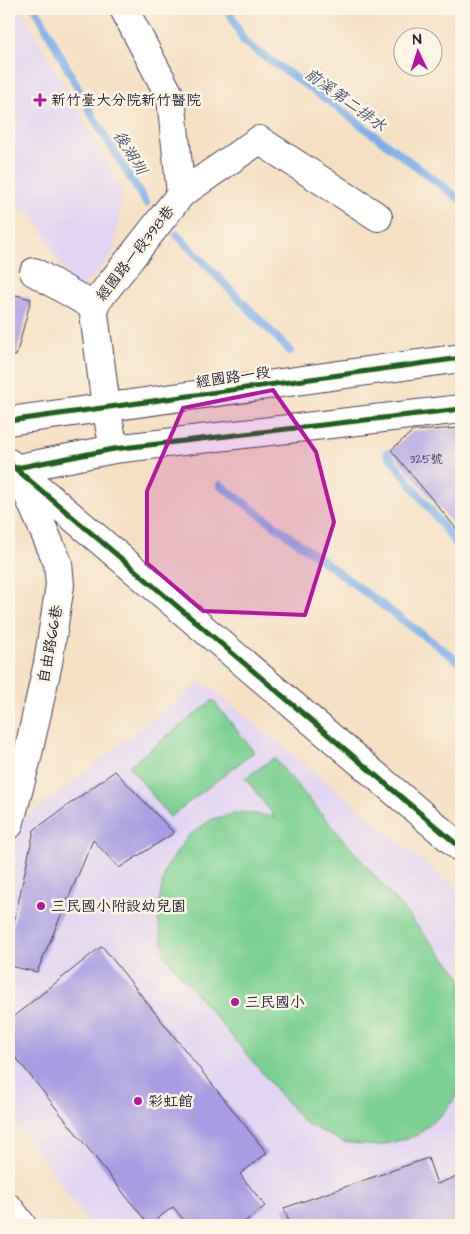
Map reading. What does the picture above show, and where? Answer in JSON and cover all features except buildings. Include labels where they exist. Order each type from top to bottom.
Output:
[{"type":"main road","name":"經國路一段398巷","points":[[114,449],[106,407],[93,306],[181,194],[171,98],[124,9]]},
{"type":"main road","points":[[181,194],[259,140],[378,217]]},
{"type":"main road","points":[[34,272],[93,306]]},
{"type":"main road","name":"經國路一段","points":[[9,421],[461,358]]},
{"type":"main road","points":[[11,467],[114,449],[461,409]]},
{"type":"main road","points":[[11,467],[461,848]]},
{"type":"main road","name":"自由路66巷","points":[[9,825],[15,780],[48,663],[60,585],[58,563],[11,467]]},
{"type":"main road","points":[[9,1208],[22,1225]]},
{"type":"highlighted area","points":[[273,390],[316,452],[334,522],[305,615],[203,611],[147,563],[147,491],[183,408]]},
{"type":"shaded area","name":"新竹臺大分院新竹醫院","points":[[9,9],[21,9],[123,191],[112,256],[76,293],[33,214],[9,206]]},
{"type":"shaded area","name":"三民國小","points":[[202,681],[461,892],[461,1225],[90,1225],[9,1113],[9,858],[18,824]]},
{"type":"green space","points":[[213,700],[254,752],[170,817],[129,766]]},
{"type":"green space","points":[[274,758],[461,977],[461,1089],[446,1111],[416,1136],[378,1146],[343,1142],[303,1122],[165,956],[157,914],[165,870],[187,837],[212,819],[242,812],[275,817],[245,778]]},
{"type":"waterway","name":"後湖圳","points":[[36,9],[92,115],[146,203]]},
{"type":"waterway","name":"前溪第二排水","points":[[228,9],[244,42],[333,104],[461,200]]},
{"type":"waterway","name":"後湖圳","points":[[177,235],[290,351]]},
{"type":"waterway","name":"後湖圳","points":[[387,453],[461,550]]},
{"type":"waterway","points":[[220,485],[461,663]]},
{"type":"cycle path","points":[[9,421],[461,358]]},
{"type":"cycle path","points":[[11,469],[114,449],[461,409]]},
{"type":"cycle path","points":[[9,463],[461,848]]},
{"type":"place","name":"新竹臺大分院新竹醫院","points":[[40,100]]},
{"type":"place","name":"三民國小附設幼兒園","points":[[41,906]]},
{"type":"place","name":"三民國小","points":[[235,1002]]},
{"type":"place","name":"彩虹館","points":[[138,1101]]}]
